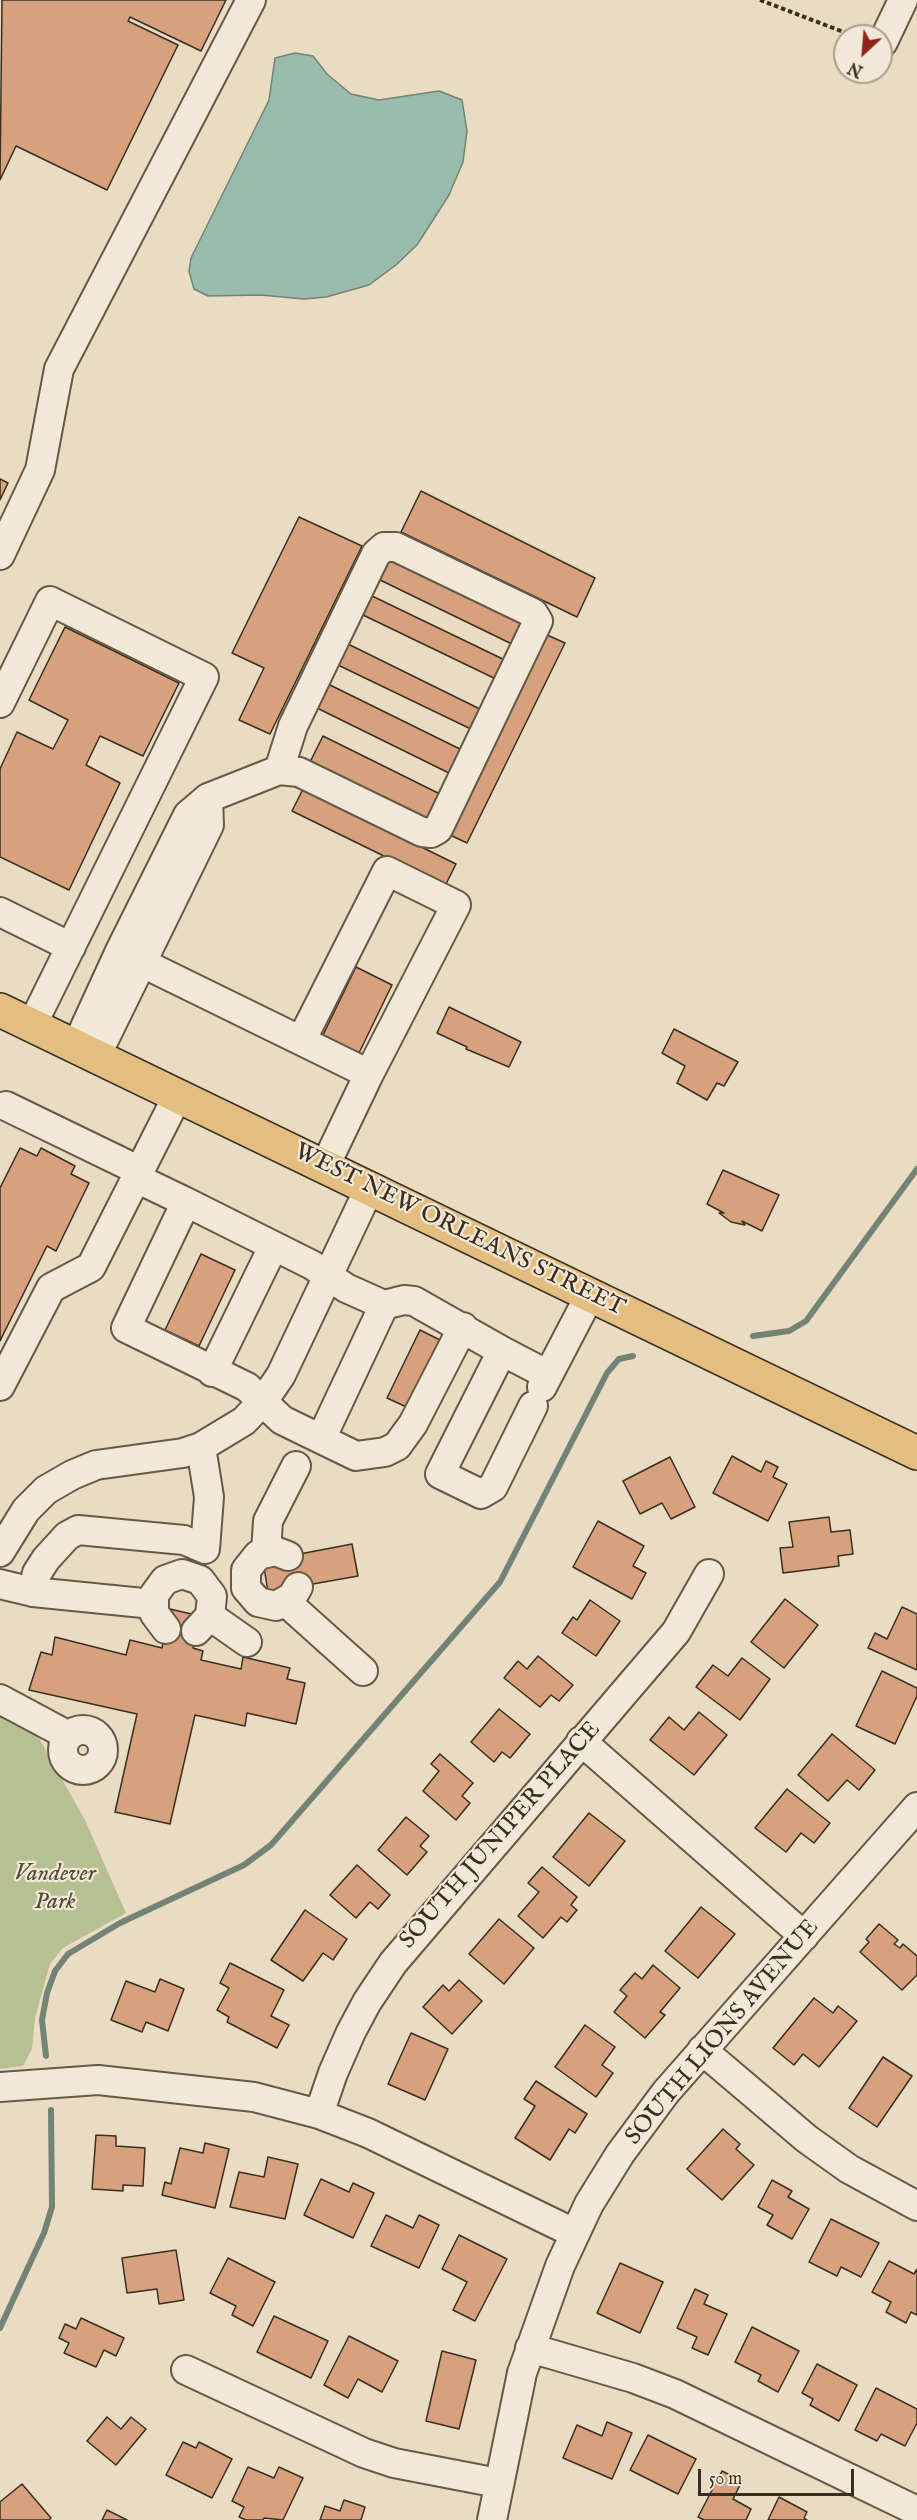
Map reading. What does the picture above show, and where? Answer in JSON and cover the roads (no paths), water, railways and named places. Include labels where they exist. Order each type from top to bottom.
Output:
[{"type":"main road","name":"WEST NEW ORLEANS STREET","points":[[0,1010],[917,1453]]},
{"type":"street","points":[[0,555],[40,470],[59,369],[251,0]]},
{"type":"street","points":[[892,24],[903,0]]},
{"type":"street","points":[[86,1051],[131,957],[209,825],[208,798],[279,770],[299,772],[422,832],[431,833],[438,829],[538,621],[533,613],[396,547],[384,547],[376,554],[293,726],[279,770]]},
{"type":"street","points":[[0,703],[50,601],[204,677],[32,1025]]},
{"type":"street","points":[[302,1039],[387,871],[456,905],[369,1074],[325,1166]]},
{"type":"street","points":[[0,912],[71,947]]},
{"type":"street","points":[[131,957],[302,1039],[369,1074]]},
{"type":"street","points":[[0,1386],[51,1288],[91,1267],[178,1095]]},
{"type":"street","points":[[2,1107],[138,1174],[346,1288],[384,1305],[404,1300],[414,1301],[502,1351],[541,1389]]},
{"type":"street","points":[[2,1545],[26,1510],[46,1490],[72,1475],[96,1465],[159,1458],[201,1447],[244,1421],[264,1400],[281,1375],[370,1187]]},
{"type":"street","points":[[186,1202],[126,1328],[212,1372],[247,1387],[264,1400],[282,1420],[356,1456],[386,1452],[397,1446],[413,1424],[463,1327]]},
{"type":"street","points":[[212,1372],[273,1247]]},
{"type":"street","points":[[502,1351],[440,1474],[481,1494],[493,1487],[590,1295]]},
{"type":"street","points":[[321,1439],[384,1305]]},
{"type":"street","points":[[191,1575],[200,1567],[205,1549],[209,1497],[201,1447]]},
{"type":"street","points":[[296,1466],[268,1521],[268,1557],[244,1579],[251,1596],[267,1605],[292,1595],[363,1671]]},
{"type":"street","points":[[33,1592],[37,1573],[46,1559],[67,1536],[78,1530],[184,1540],[233,1560],[268,1557]]},
{"type":"street","points":[[166,1629],[154,1613],[154,1595],[165,1580],[182,1574],[191,1575],[207,1587],[212,1596],[203,1624],[247,1642]]},
{"type":"street","name":"SOUTH JUNIPER PLACE","points":[[319,2114],[333,2073],[351,2032],[386,1972],[676,1632],[709,1574]]},
{"type":"street","points":[[0,1584],[33,1592],[153,1604]]},
{"type":"street","points":[[0,1699],[69,1736]]},
{"type":"street","points":[[581,1741],[804,1936]]},
{"type":"street","name":"SOUTH LIONS AVENUE","points":[[492,2520],[515,2398],[530,2348],[574,2233],[621,2154],[666,2092],[917,1807]]},
{"type":"street","points":[[702,2050],[824,2151],[849,2169],[917,2206]]},
{"type":"street","points":[[0,2087],[98,2080],[254,2097],[319,2114],[417,2155],[574,2233]]},
{"type":"street","points":[[530,2348],[633,2378],[675,2394],[917,2511]]},
{"type":"street","points":[[186,2370],[364,2453],[394,2463],[498,2483]]},
{"type":"waterway","points":[[753,1336],[789,1331],[806,1321],[917,1169]]},
{"type":"waterway","points":[[46,2056],[42,2020],[47,1993],[55,1971],[68,1954],[120,1923],[244,1865],[271,1845],[500,1582],[607,1373],[619,1359],[633,1356]]},
{"type":"waterway","points":[[0,2328],[44,2233],[52,2207],[51,2110]]},
{"type":"park label","name":"Vandever Park","points":[[55,1889]]}]
